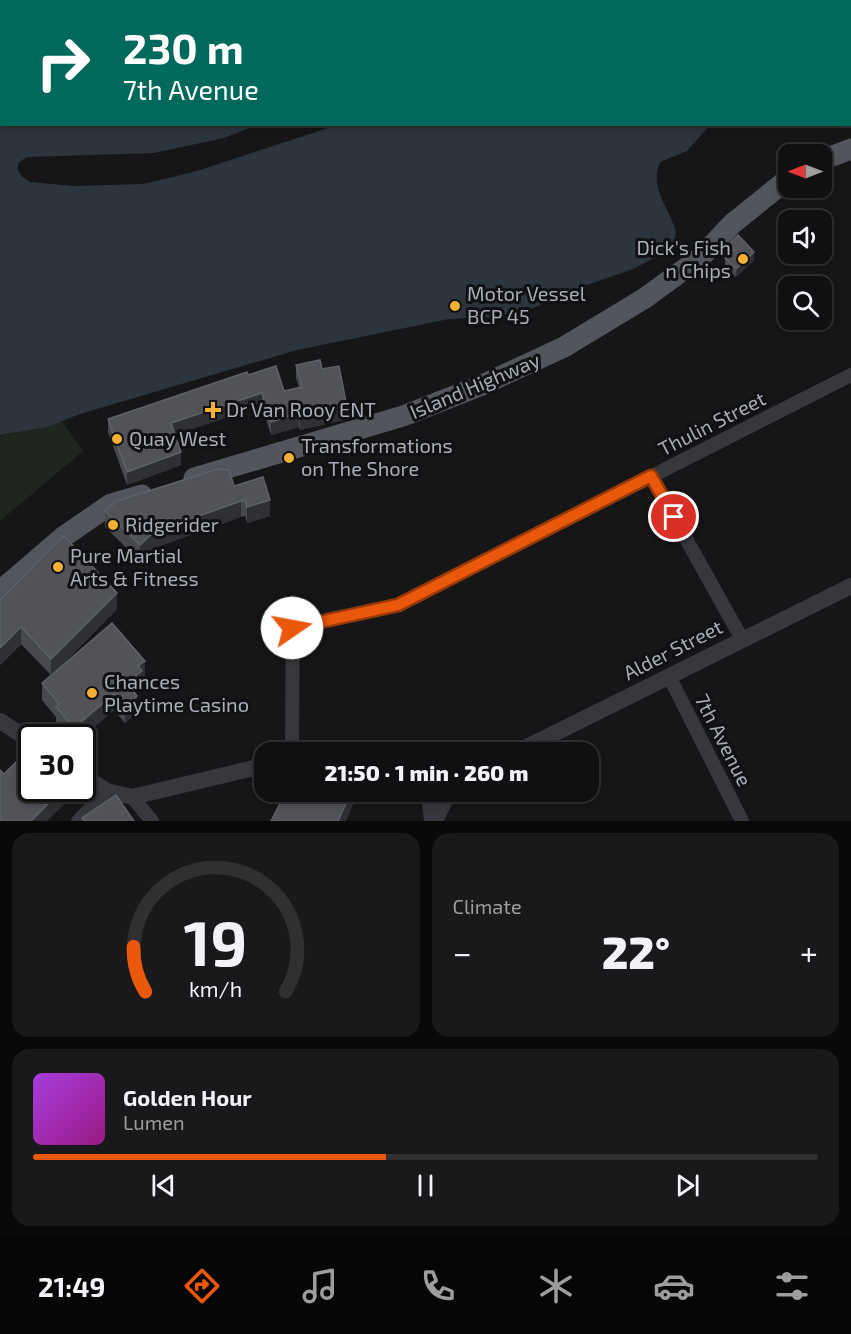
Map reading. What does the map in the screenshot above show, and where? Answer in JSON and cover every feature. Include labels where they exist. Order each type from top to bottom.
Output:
[{"type":"main road","points":[[832,156],[851,149]]},
{"type":"main road","name":"Island Highway","points":[[180,483],[403,416],[482,385],[564,347],[645,298],[701,257],[732,224],[778,187]]},
{"type":"main road","points":[[0,591],[63,537],[111,504],[159,490]]},
{"type":"street","name":"Thulin Street","points":[[292,628],[398,605],[851,375]]},
{"type":"street","points":[[651,476],[742,639]]},
{"type":"street","name":"Alder Street","points":[[537,742],[851,586]]},
{"type":"street","points":[[292,742],[293,602]]},
{"type":"street","name":"7th Avenue","points":[[669,676],[742,821]]},
{"type":"street","points":[[0,721],[18,733]]},
{"type":"street","points":[[96,784],[107,791],[132,797],[254,768]]},
{"type":"street","points":[[78,821],[107,791]]},
{"type":"street","points":[[132,797],[152,821]]},
{"type":"street","points":[[430,802],[433,821]]},
{"type":"street","points":[[433,821],[443,802]]},
{"type":"shaded area","points":[[0,126],[254,126],[224,138],[154,153],[27,157],[19,162],[17,168],[21,176],[30,182],[73,186],[144,184],[197,171],[334,126],[709,126],[687,151],[660,162],[657,171],[658,189],[676,231],[673,248],[633,269],[584,286],[526,311],[495,317],[449,319],[297,350],[80,414],[47,427],[0,435]]},
{"type":"shaded area","points":[[62,421],[83,451],[0,521],[0,436]]},
{"type":"building","points":[[738,235],[754,252],[736,269],[725,258],[734,250],[729,244]]},
{"type":"building","points":[[320,360],[322,369],[339,366],[346,402],[343,407],[300,417],[299,413],[271,422],[262,393],[171,423],[181,452],[127,472],[108,419],[247,372],[248,375],[276,366],[284,391],[302,387],[296,365]]},
{"type":"building","points":[[218,469],[229,470],[234,486],[263,477],[270,500],[247,507],[245,500],[241,501],[154,532],[140,545],[105,511],[117,501]]},
{"type":"building","points":[[64,536],[117,593],[51,659],[21,627],[0,648],[0,600]]},
{"type":"building","name":"Chances Playtime Casino","points":[[112,623],[145,661],[138,666],[142,671],[127,683],[137,696],[125,707],[114,694],[79,724],[71,724],[56,707],[59,704],[42,683]]},
{"type":"building","points":[[18,760],[18,802],[50,802],[31,821],[0,821],[0,770],[4,774]]},
{"type":"building","points":[[116,795],[134,821],[84,821],[82,818]]},
{"type":"building","points":[[281,802],[347,802],[338,821],[271,821]]},
{"type":"place","name":"Dick's Fish n Chips","points":[[743,259]]},
{"type":"place","name":"Motor Vessel BCP 45","points":[[455,306]]},
{"type":"place","name":"Dr Van Rooy ENT","points":[[213,410]]},
{"type":"place","name":"Quay West","points":[[117,439]]},
{"type":"place","name":"Transformations on The Shore","points":[[289,458]]},
{"type":"place","name":"Ridgerider","points":[[113,525]]},
{"type":"place","name":"Pure Martial Arts & Fitness","points":[[58,567]]},
{"type":"place","name":"Chances Playtime Casino","points":[[92,693]]},
{"type":"route","points":[[292,628],[398,605],[651,476],[674,517]]}]
